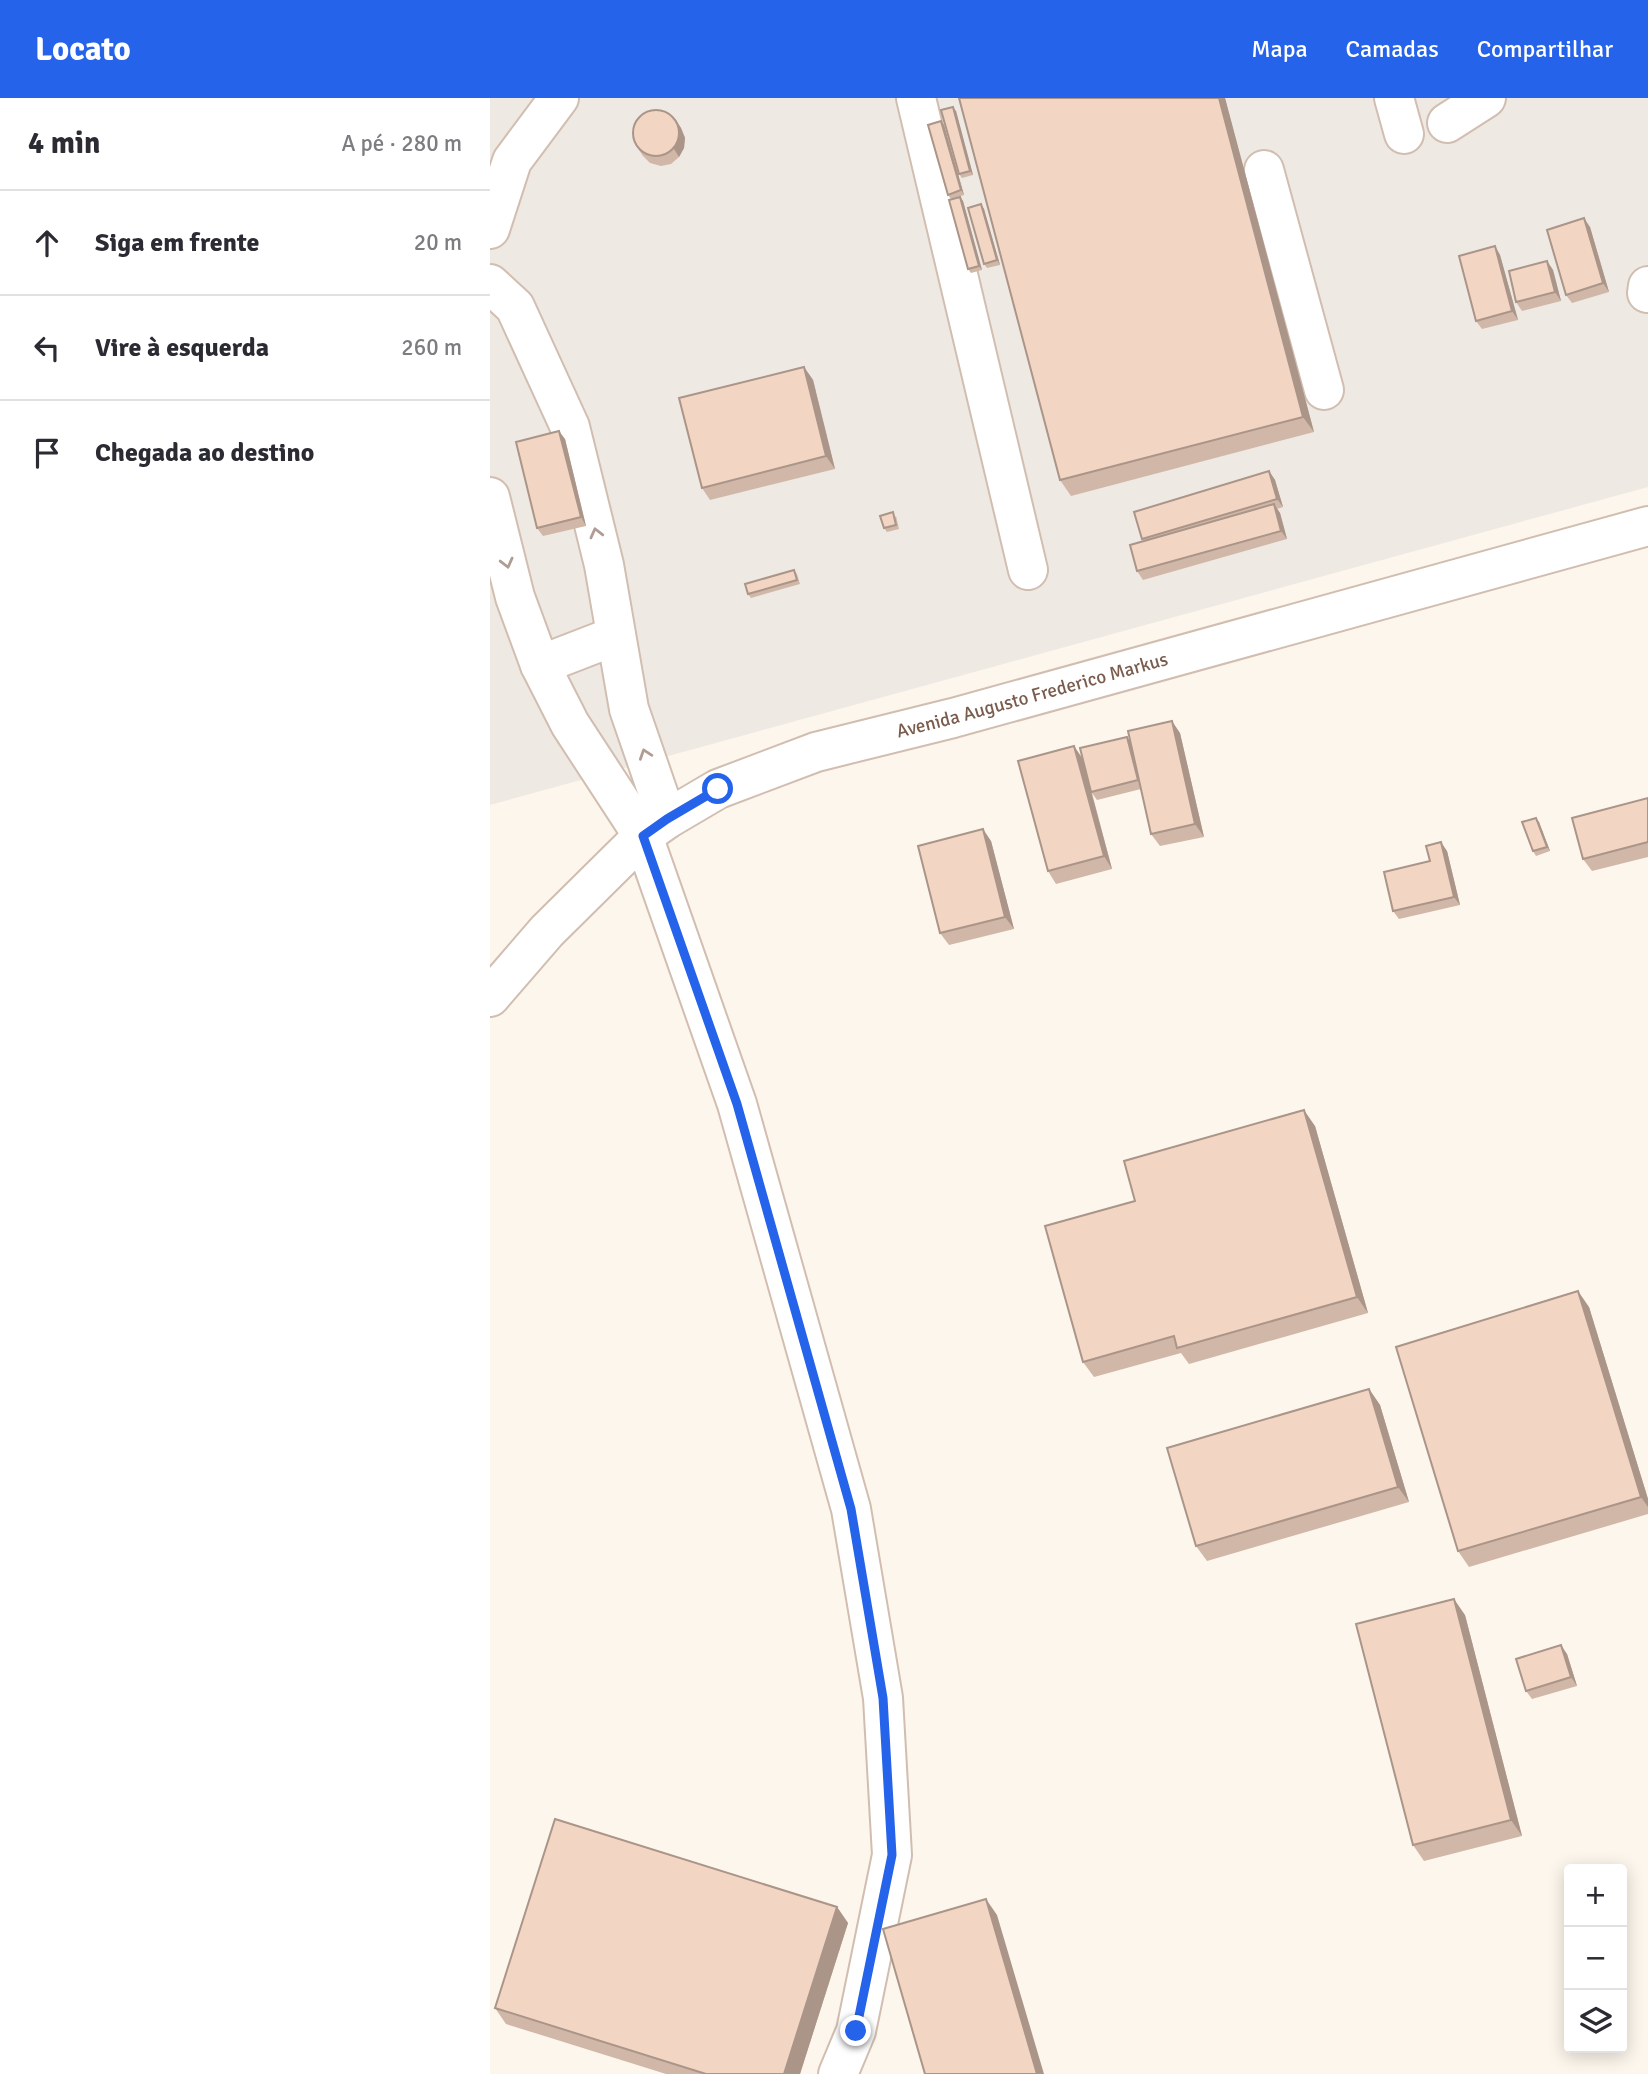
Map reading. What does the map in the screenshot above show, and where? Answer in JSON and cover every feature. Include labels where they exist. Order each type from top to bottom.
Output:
[{"type":"street","points":[[490,229],[512,161],[559,98]]},
{"type":"street","points":[[916,98],[1028,570]]},
{"type":"street","points":[[1447,123],[1486,98]]},
{"type":"street","points":[[1264,170],[1324,390]]},
{"type":"street","points":[[1647,293],[1648,286]]},
{"type":"street","points":[[498,301],[570,427],[604,565],[629,709],[655,827],[737,1104],[851,1509],[883,1698],[892,1855],[856,2031],[838,2074]]},
{"type":"street","points":[[490,497],[515,597],[540,665],[570,724],[655,827]]},
{"type":"street","name":"Avenida Augusto Frederico Markus","points":[[490,997],[547,931],[655,827],[718,789],[816,752],[953,718],[1648,526]]},
{"type":"street","points":[[540,665],[615,636]]},
{"type":"shaded area","points":[[490,98],[1648,98],[1648,487],[490,805]]},
{"type":"building","points":[[959,98],[1219,98],[1303,417],[1060,480]]},
{"type":"building","points":[[953,107],[970,171],[959,174],[941,110]]},
{"type":"building","points":[[656,110],[672,117],[679,133],[672,149],[656,156],[640,149],[633,133],[640,117]]},
{"type":"building","points":[[941,121],[961,190],[948,195],[928,125]]},
{"type":"building","points":[[960,197],[979,266],[968,269],[949,200]]},
{"type":"building","points":[[981,204],[997,260],[984,264],[968,208]]},
{"type":"building","points":[[1584,218],[1603,283],[1566,295],[1547,230]]},
{"type":"building","points":[[1495,246],[1512,311],[1476,321],[1459,256]]},
{"type":"building","points":[[1547,261],[1555,292],[1516,302],[1509,271]]},
{"type":"building","points":[[804,367],[826,456],[702,488],[679,398]]},
{"type":"building","points":[[559,431],[581,517],[537,528],[516,442]]},
{"type":"building","points":[[1269,471],[1277,499],[1142,539],[1134,512]]},
{"type":"building","points":[[1274,504],[1281,531],[1137,571],[1130,545]]},
{"type":"building","points":[[893,512],[896,525],[884,528],[880,516]]},
{"type":"building","points":[[794,570],[797,580],[748,594],[745,584]]},
{"type":"building","points":[[1172,721],[1195,824],[1151,834],[1128,731]]},
{"type":"building","points":[[1127,737],[1138,780],[1091,792],[1080,748]]},
{"type":"building","points":[[1074,746],[1104,856],[1048,871],[1018,761]]},
{"type":"building","points":[[1648,798],[1648,842],[1583,859],[1572,818]]},
{"type":"building","points":[[1536,818],[1547,847],[1533,851],[1522,822]]},
{"type":"building","points":[[983,829],[1005,917],[940,933],[918,846]]},
{"type":"building","points":[[1441,842],[1454,897],[1393,911],[1384,872],[1430,861],[1426,846]]},
{"type":"building","points":[[1304,1110],[1357,1297],[1177,1348],[1174,1336],[1083,1362],[1045,1226],[1135,1201],[1124,1161]]},
{"type":"building","points":[[1578,1291],[1641,1497],[1458,1551],[1396,1347]]},
{"type":"building","points":[[1369,1389],[1398,1487],[1196,1546],[1167,1448]]},
{"type":"building","points":[[1454,1599],[1511,1820],[1413,1845],[1356,1624]]},
{"type":"building","points":[[1561,1645],[1571,1677],[1526,1691],[1516,1659]]},
{"type":"building","points":[[555,1819],[837,1907],[784,2074],[706,2074],[495,2008]]},
{"type":"building","points":[[986,1899],[1037,2074],[925,2074],[883,1929]]},
{"type":"route","points":[[718,789],[643,836],[737,1104],[851,1509],[883,1698],[892,1855],[856,2031]]}]
